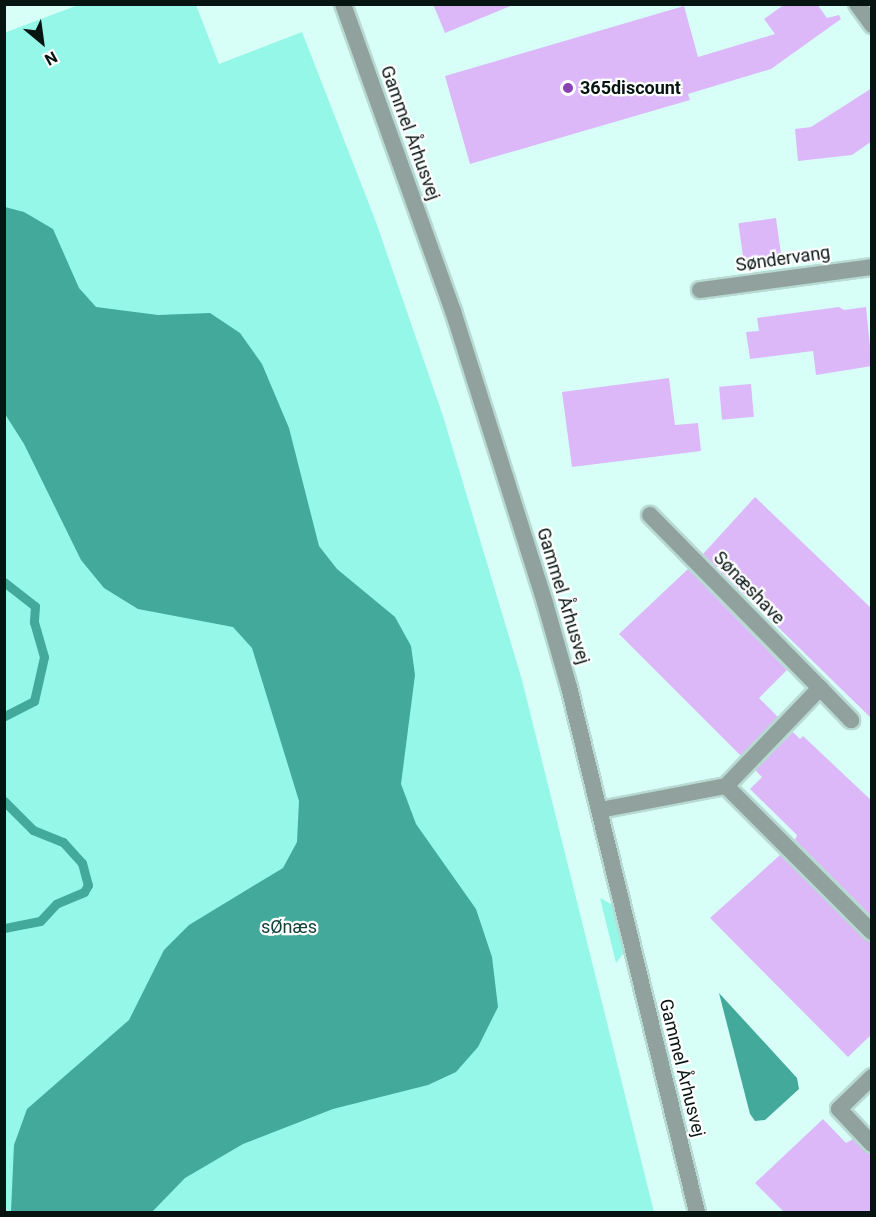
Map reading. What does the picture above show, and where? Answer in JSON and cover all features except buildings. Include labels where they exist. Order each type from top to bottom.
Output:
[{"type":"street","name":"Gammel Århusvej","points":[[343,4],[480,391],[563,666],[697,1212]]},
{"type":"street","points":[[857,4],[872,25]]},
{"type":"street","name":"Søndervang","points":[[700,290],[872,267]]},
{"type":"street","name":"Sønæshave","points":[[650,515],[851,720]]},
{"type":"street","points":[[600,810],[726,786],[820,688]]},
{"type":"street","points":[[726,786],[872,932]]},
{"type":"street","points":[[872,1077],[839,1109],[872,1144]]},
{"type":"green space","name":"sØnæs","points":[[78,5],[196,5],[219,64],[302,32],[376,222],[443,416],[522,680],[654,1212],[5,1212],[4,33]]},
{"type":"green space","points":[[600,898],[615,906],[626,950],[616,963]]},
{"type":"shaded area","points":[[5,207],[24,212],[53,229],[79,288],[96,307],[158,315],[210,313],[240,333],[262,364],[289,428],[319,546],[337,569],[395,617],[411,646],[415,675],[401,784],[416,824],[476,909],[492,957],[498,1007],[478,1047],[456,1072],[428,1085],[333,1109],[243,1144],[185,1178],[152,1212],[11,1212],[14,1145],[27,1109],[129,1020],[164,950],[189,925],[283,868],[297,842],[299,801],[252,648],[233,627],[138,609],[104,588],[81,560],[24,444],[5,414]]},
{"type":"shaded area","points":[[719,993],[797,1078],[799,1089],[765,1120],[755,1121],[750,1114]]},
{"type":"waterway","points":[[4,582],[35,606],[34,622],[44,657],[34,701],[4,716]]},
{"type":"waterway","points":[[4,801],[33,830],[63,842],[82,863],[88,885],[84,892],[56,904],[40,921],[4,928]]},
{"type":"place","name":"365discount","points":[[568,88]]}]
